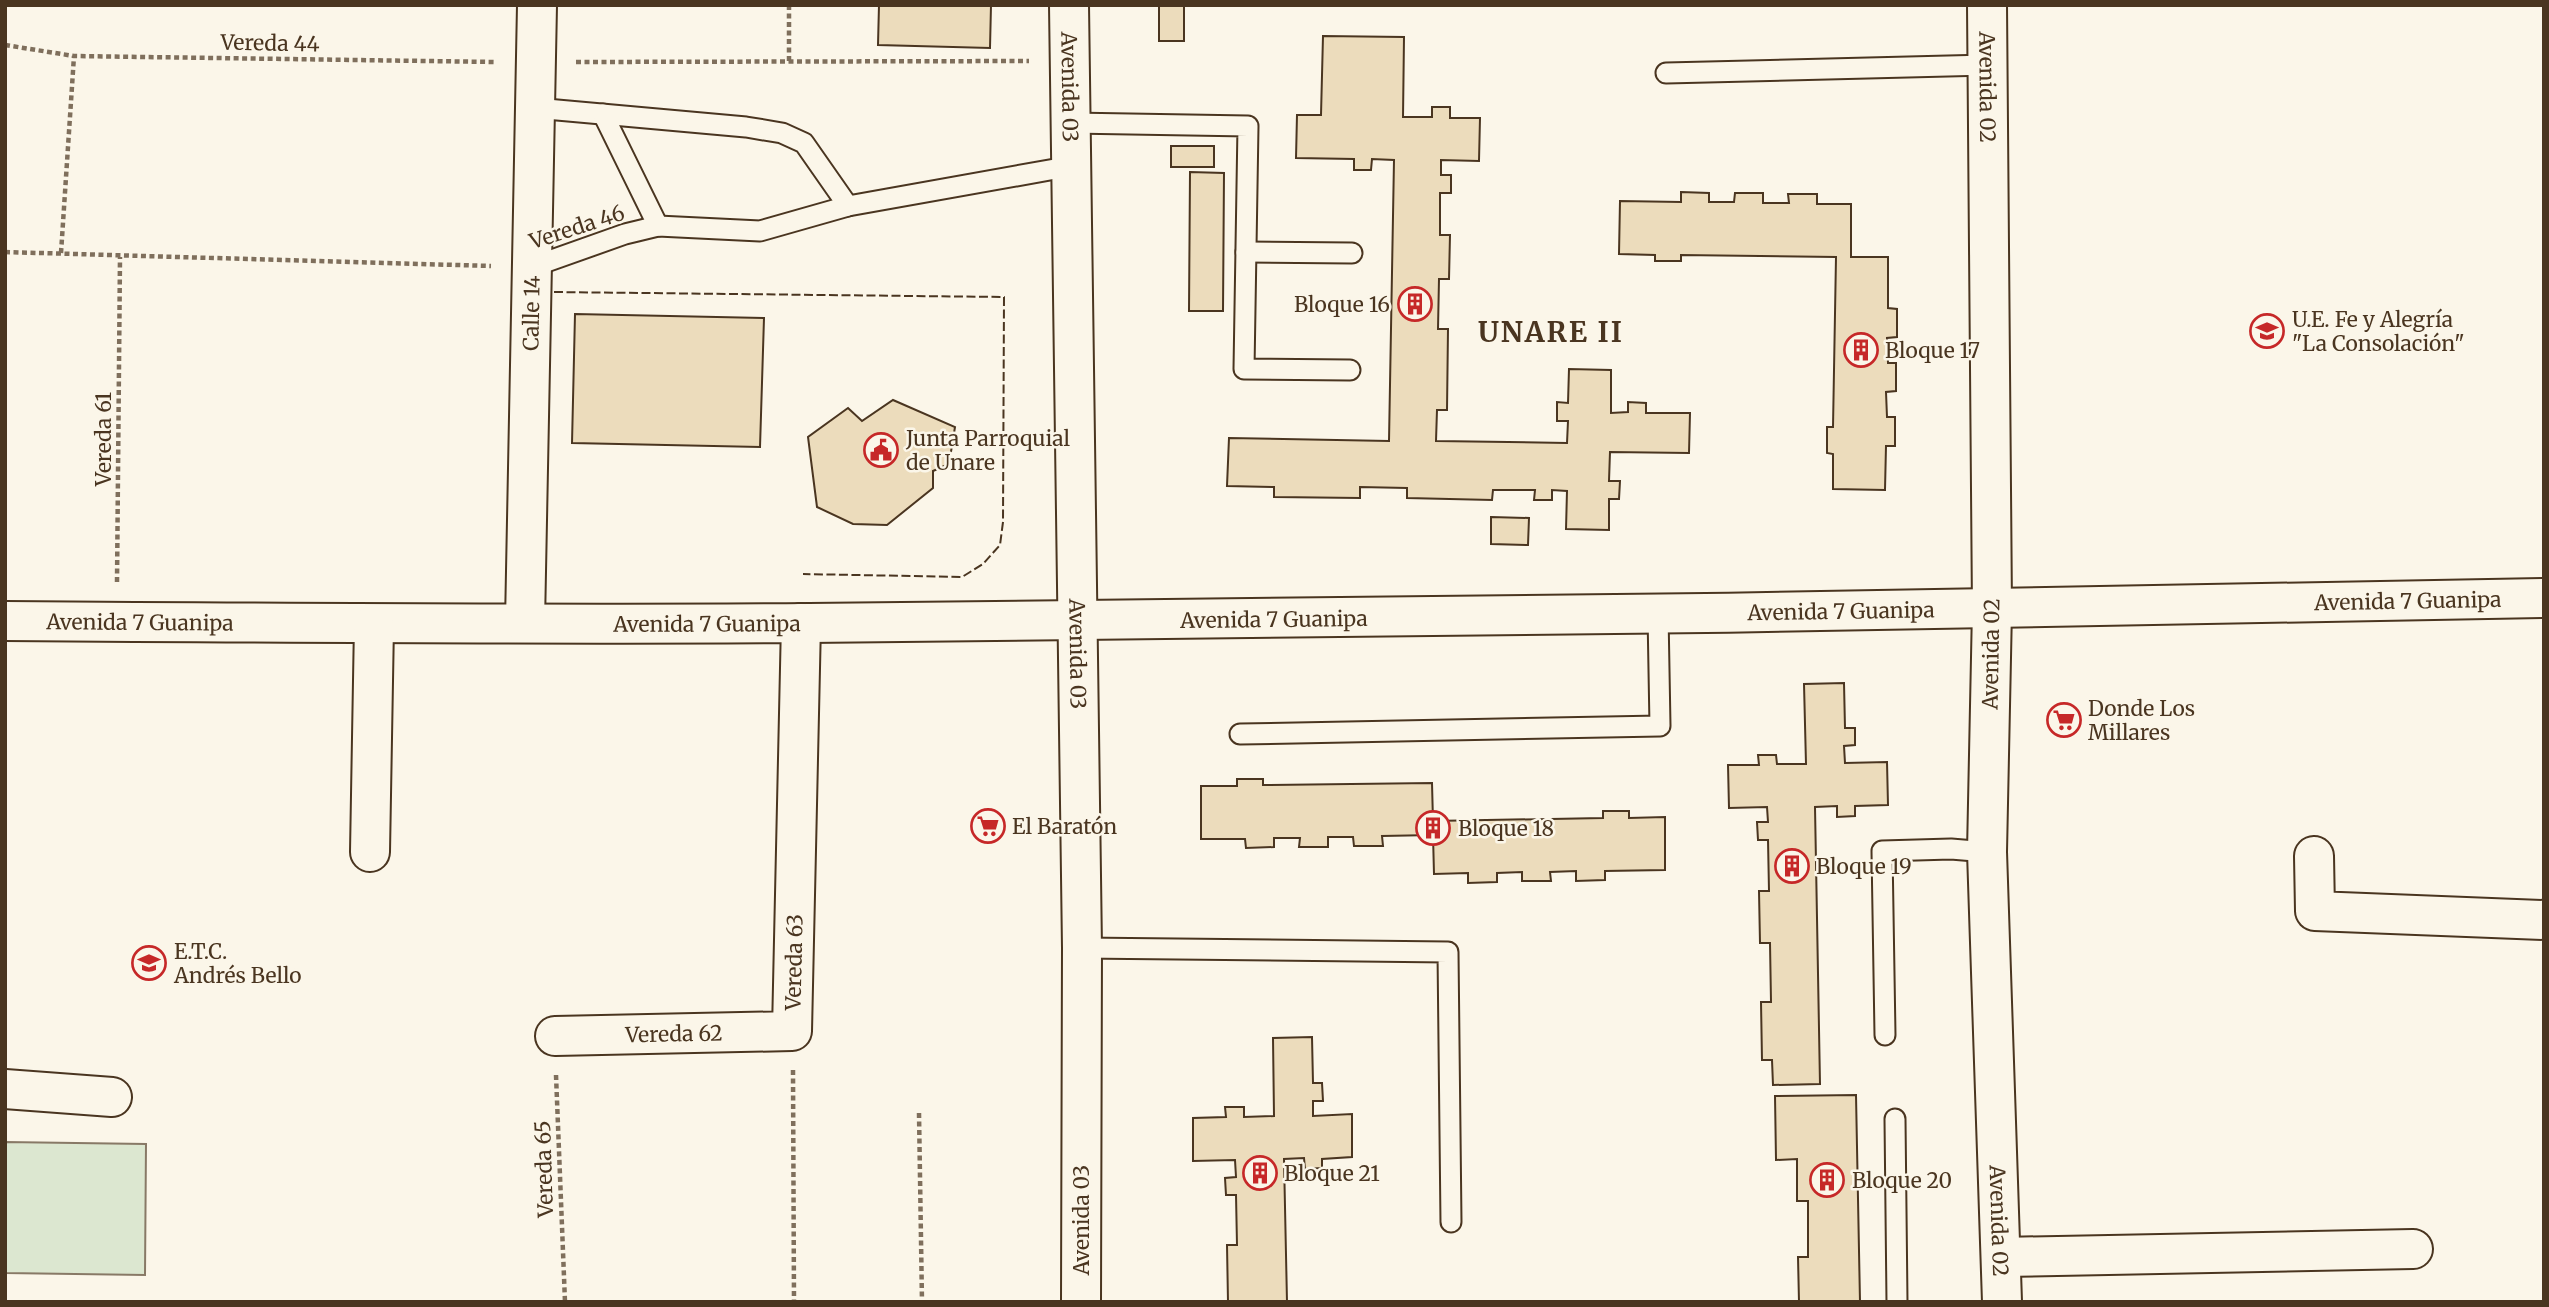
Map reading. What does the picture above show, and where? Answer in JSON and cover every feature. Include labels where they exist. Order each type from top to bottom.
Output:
[{"type":"street","name":"Calle 14","points":[[525,623],[537,5]]},
{"type":"street","name":"Avenida 03","points":[[1069,5],[1079,621],[1081,1302]]},
{"type":"street","name":"Avenida 02","points":[[1987,5],[1992,609],[1987,852],[2002,1302]]},
{"type":"street","name":"Avenida 7 Guanipa","points":[[5,621],[801,624],[1992,609],[2544,597]]},
{"type":"street","points":[[370,852],[374,624]]},
{"type":"street","name":"Vereda 63","points":[[792,1031],[801,624]]},
{"type":"street","points":[[2314,856],[2315,911],[2544,920]]},
{"type":"street","name":"Vereda 62","points":[[555,1036],[792,1031]]},
{"type":"street","points":[[5,1089],[112,1097]]},
{"type":"street","points":[[2002,1257],[2413,1249]]},
{"type":"lane","points":[[1666,73],[1988,65]]},
{"type":"lane","points":[[535,108],[746,127],[782,133],[804,144],[848,206]]},
{"type":"lane","points":[[603,114],[658,226]]},
{"type":"lane","points":[[1071,124],[1248,126],[1244,369],[1350,370]]},
{"type":"lane","name":"Vereda 46","points":[[532,267],[625,234],[658,226],[760,231],[848,206],[1072,166]]},
{"type":"lane","points":[[1246,252],[1352,253]]},
{"type":"lane","points":[[1240,734],[1660,726],[1658,614]]},
{"type":"lane","points":[[1885,1035],[1882,851],[1951,849],[1987,852]]},
{"type":"lane","points":[[1082,948],[1448,952],[1451,1222]]},
{"type":"lane","points":[[1895,1119],[1897,1302]]},
{"type":"path","points":[[789,5],[789,62]]},
{"type":"path","name":"Vereda 44","points":[[5,45],[74,56],[536,62],[1070,61]]},
{"type":"path","points":[[61,253],[74,56]]},
{"type":"path","name":"Vereda 46","points":[[5,253],[532,267]]},
{"type":"path","name":"Vereda 61","points":[[117,621],[120,257]]},
{"type":"path","name":"Vereda 63","points":[[792,1031],[794,1302]]},
{"type":"path","name":"Vereda 65","points":[[555,1036],[565,1302]]},
{"type":"path","points":[[919,1113],[922,1302]]},
{"type":"green space","points":[[5,1142],[146,1144],[145,1275],[5,1273]]},
{"type":"building","points":[[879,5],[991,5],[990,48],[878,45]]},
{"type":"building","points":[[1159,5],[1184,5],[1184,41],[1159,41]]},
{"type":"building","name":"Bloque 16","points":[[1323,36],[1404,37],[1403,117],[1432,117],[1432,107],[1450,107],[1450,118],[1480,118],[1479,161],[1441,160],[1441,175],[1451,175],[1451,193],[1440,193],[1440,235],[1450,235],[1449,279],[1439,279],[1438,329],[1448,329],[1447,410],[1437,410],[1436,441],[1567,443],[1568,421],[1557,421],[1557,402],[1568,403],[1569,369],[1611,370],[1611,413],[1628,412],[1628,402],[1646,403],[1646,413],[1690,413],[1689,453],[1610,452],[1609,481],[1620,481],[1619,499],[1609,499],[1609,530],[1566,529],[1567,491],[1552,490],[1552,500],[1534,500],[1535,490],[1493,490],[1492,500],[1407,498],[1407,488],[1360,487],[1360,498],[1274,497],[1274,487],[1227,486],[1229,438],[1389,441],[1394,160],[1372,159],[1371,170],[1354,170],[1354,159],[1296,158],[1297,115],[1321,115]]},
{"type":"building","points":[[1171,146],[1214,146],[1214,167],[1171,167]]},
{"type":"building","points":[[1190,172],[1224,173],[1223,311],[1189,311]]},
{"type":"building","name":"Bloque 17","points":[[1681,192],[1709,193],[1709,202],[1734,202],[1735,193],[1763,193],[1763,203],[1789,203],[1788,194],[1817,194],[1817,204],[1851,204],[1851,257],[1888,257],[1888,308],[1897,309],[1897,337],[1887,338],[1888,363],[1896,363],[1896,391],[1886,392],[1887,417],[1895,417],[1895,446],[1886,446],[1885,490],[1833,489],[1833,454],[1827,453],[1827,427],[1833,427],[1836,257],[1681,255],[1681,261],[1655,261],[1655,255],[1619,254],[1620,201],[1681,202]]},
{"type":"building","points":[[575,314],[764,318],[760,447],[572,443]]},
{"type":"building","name":"Junta Parroquial de Unare","points":[[893,400],[955,427],[949,464],[933,471],[933,488],[887,525],[853,524],[817,507],[808,437],[848,408],[862,421]]},
{"type":"building","points":[[1491,517],[1529,518],[1528,545],[1491,544]]},
{"type":"building","name":"Bloque 19","points":[[1844,683],[1845,728],[1855,728],[1855,745],[1844,746],[1845,763],[1887,762],[1888,805],[1855,806],[1855,816],[1837,817],[1837,806],[1815,807],[1820,1084],[1773,1085],[1772,1060],[1762,1060],[1761,1002],[1771,1002],[1770,943],[1760,943],[1759,891],[1769,891],[1768,840],[1758,840],[1757,822],[1768,822],[1767,807],[1729,808],[1728,765],[1759,765],[1758,755],[1776,755],[1777,764],[1806,764],[1804,684]]},
{"type":"building","name":"Bloque 18","points":[[1237,779],[1263,779],[1263,785],[1432,783],[1433,821],[1603,818],[1603,811],[1629,811],[1629,818],[1665,817],[1665,870],[1605,871],[1605,880],[1576,881],[1576,871],[1550,872],[1551,881],[1522,881],[1522,872],[1497,873],[1497,882],[1468,883],[1468,873],[1434,874],[1433,835],[1382,836],[1383,846],[1354,846],[1353,837],[1328,837],[1328,847],[1299,847],[1300,838],[1274,838],[1274,847],[1246,848],[1245,839],[1201,839],[1201,786],[1237,786]]},
{"type":"building","name":"Bloque 21","points":[[1312,1037],[1313,1083],[1322,1083],[1323,1101],[1313,1101],[1313,1116],[1352,1114],[1352,1157],[1322,1159],[1322,1168],[1305,1169],[1304,1158],[1284,1159],[1287,1302],[1228,1302],[1227,1245],[1237,1245],[1236,1195],[1226,1195],[1225,1178],[1236,1177],[1235,1160],[1193,1161],[1193,1118],[1226,1117],[1225,1107],[1244,1107],[1244,1117],[1274,1116],[1273,1038]]},
{"type":"building","name":"Bloque 20","points":[[1856,1095],[1860,1302],[1799,1302],[1798,1257],[1808,1257],[1808,1201],[1797,1201],[1797,1159],[1776,1160],[1775,1096]]},
{"type":"fence","points":[[554,292],[1004,297],[1003,522],[1000,545],[983,564],[962,577],[803,574]]},
{"type":"place","name":"Bloque 16","points":[[1415,304]]},
{"type":"place","name":"U.E. Fe y Alegría \"La Consolación\"","points":[[2267,331]]},
{"type":"place","name":"Bloque 17","points":[[1861,350]]},
{"type":"place","name":"Junta Parroquial de Unare","points":[[881,450]]},
{"type":"place","name":"Donde Los Millares","points":[[2064,720]]},
{"type":"place","name":"El Baratón","points":[[988,826]]},
{"type":"place","name":"Bloque 18","points":[[1433,828]]},
{"type":"place","name":"Bloque 19","points":[[1792,866]]},
{"type":"place","name":"E.T.C. Andrés Bello","points":[[149,963]]},
{"type":"place","name":"Bloque 21","points":[[1260,1173]]},
{"type":"place","name":"Bloque 20","points":[[1827,1180]]},
{"type":"district","name":"UNARE II","points":[[1551,332]]}]
